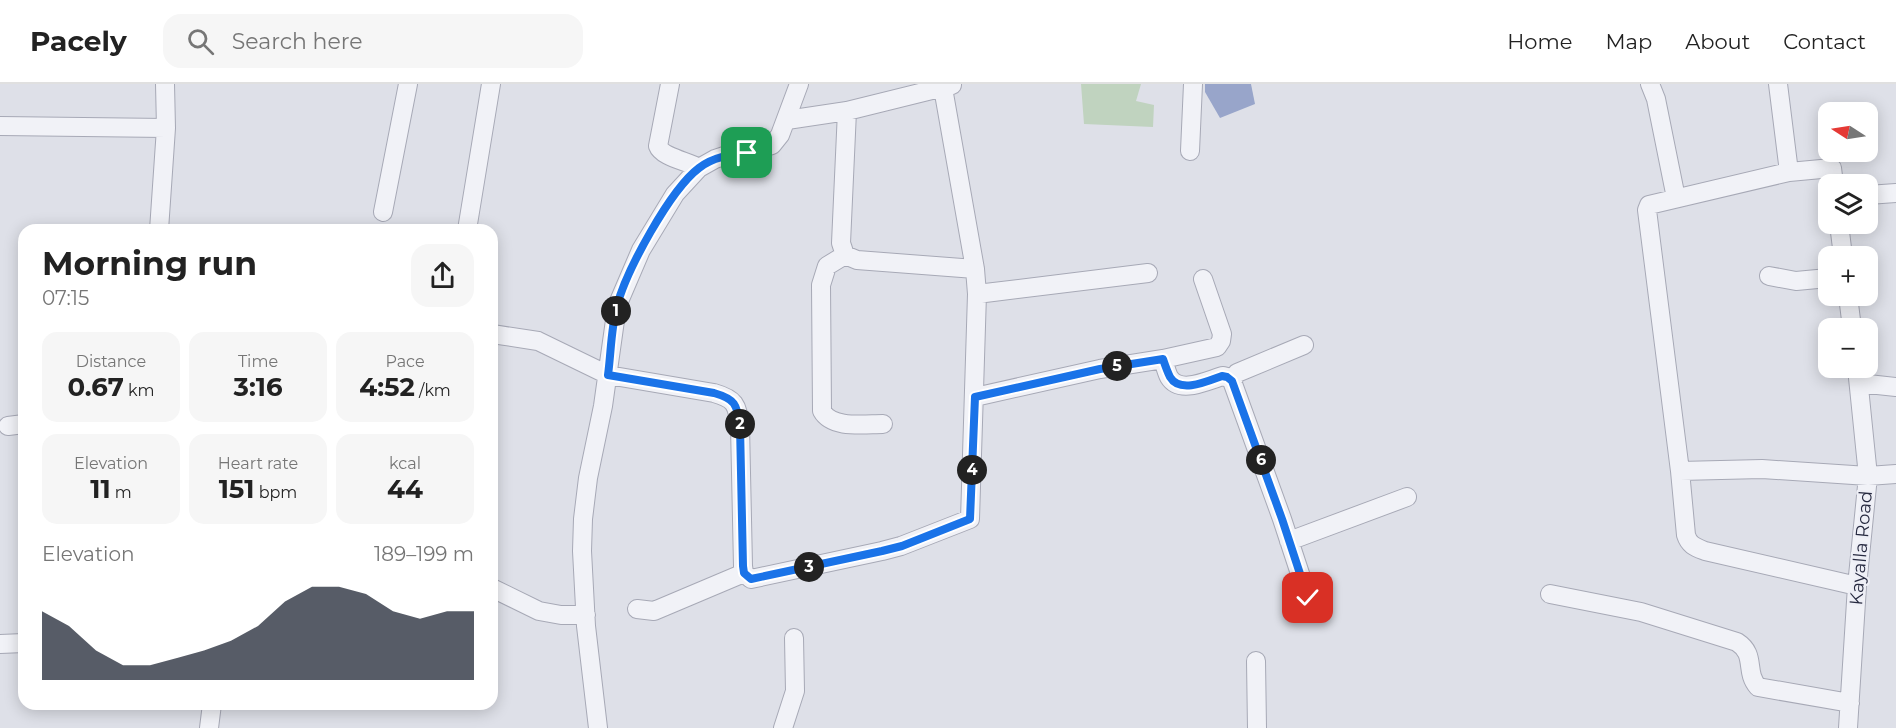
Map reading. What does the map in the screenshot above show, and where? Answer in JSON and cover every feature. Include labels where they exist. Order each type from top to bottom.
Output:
[{"type":"street","points":[[159,224],[166,128],[165,84]]},
{"type":"street","points":[[383,212],[408,84]]},
{"type":"street","points":[[468,224],[492,84]]},
{"type":"street","points":[[670,84],[658,146],[660,152],[699,168]]},
{"type":"street","points":[[598,728],[586,615],[582,551],[583,519],[588,478],[608,375],[617,306],[640,250],[675,194],[699,168],[721,157],[747,153],[772,145],[787,120],[799,84]]},
{"type":"street","points":[[1190,151],[1193,84]]},
{"type":"street","points":[[1650,84],[1656,99],[1676,198]]},
{"type":"street","points":[[1778,84],[1789,171]]},
{"type":"street","points":[[498,335],[538,341],[608,375],[714,393],[734,402],[738,410],[740,426],[743,566],[744,573],[751,579],[902,546],[970,519],[977,294],[948,86],[847,111],[787,120]]},
{"type":"street","points":[[847,111],[841,243],[845,255],[857,260],[975,269]]},
{"type":"street","points":[[0,126],[166,128]]},
{"type":"street","points":[[1818,174],[1789,171],[1649,205],[1647,210],[1686,534],[1689,542],[1705,551],[1857,586]]},
{"type":"street","points":[[1878,194],[1896,193]]},
{"type":"street","points":[[845,255],[827,266],[821,285],[822,411],[826,418],[835,422],[883,424]]},
{"type":"street","points":[[977,294],[1148,273]]},
{"type":"street","points":[[1769,276],[1796,282],[1818,279]]},
{"type":"street","points":[[975,397],[1100,369],[1163,359],[1217,347],[1222,334],[1203,279]]},
{"type":"street","points":[[1232,381],[1238,373],[1304,345]]},
{"type":"street","points":[[1163,359],[1170,377],[1179,384],[1186,386],[1222,376],[1232,381],[1308,598]]},
{"type":"street","name":"Kayalla Road","points":[[1848,728],[1857,586],[1868,476],[1858,378]]},
{"type":"street","points":[[1868,378],[1896,387]]},
{"type":"street","points":[[1680,471],[1762,469],[1868,476],[1896,474]]},
{"type":"street","points":[[1289,541],[1407,497]]},
{"type":"street","points":[[637,609],[654,611],[744,573]]},
{"type":"street","points":[[498,591],[539,611],[561,615],[586,615]]},
{"type":"street","points":[[1550,594],[1641,612],[1737,642],[1744,646],[1750,655],[1753,681],[1758,687],[1850,703]]},
{"type":"street","points":[[783,728],[795,691],[794,638]]},
{"type":"street","points":[[0,644],[18,644]]},
{"type":"street","points":[[1256,661],[1257,728]]},
{"type":"street","points":[[209,728],[211,710]]},
{"type":"green space","points":[[1081,84],[1141,84],[1136,101],[1154,105],[1153,127],[1084,124]]},
{"type":"water","points":[[1205,84],[1251,84],[1255,104],[1220,118],[1205,92]]},
{"type":"route","points":[[747,153],[727,155],[699,168],[675,194],[640,250],[617,306],[608,375],[714,393],[734,402],[738,410],[740,426],[743,566],[744,573],[751,579],[902,546],[970,519],[975,397],[1100,369],[1163,359],[1170,377],[1179,384],[1186,386],[1222,376],[1232,381],[1308,598]]}]
